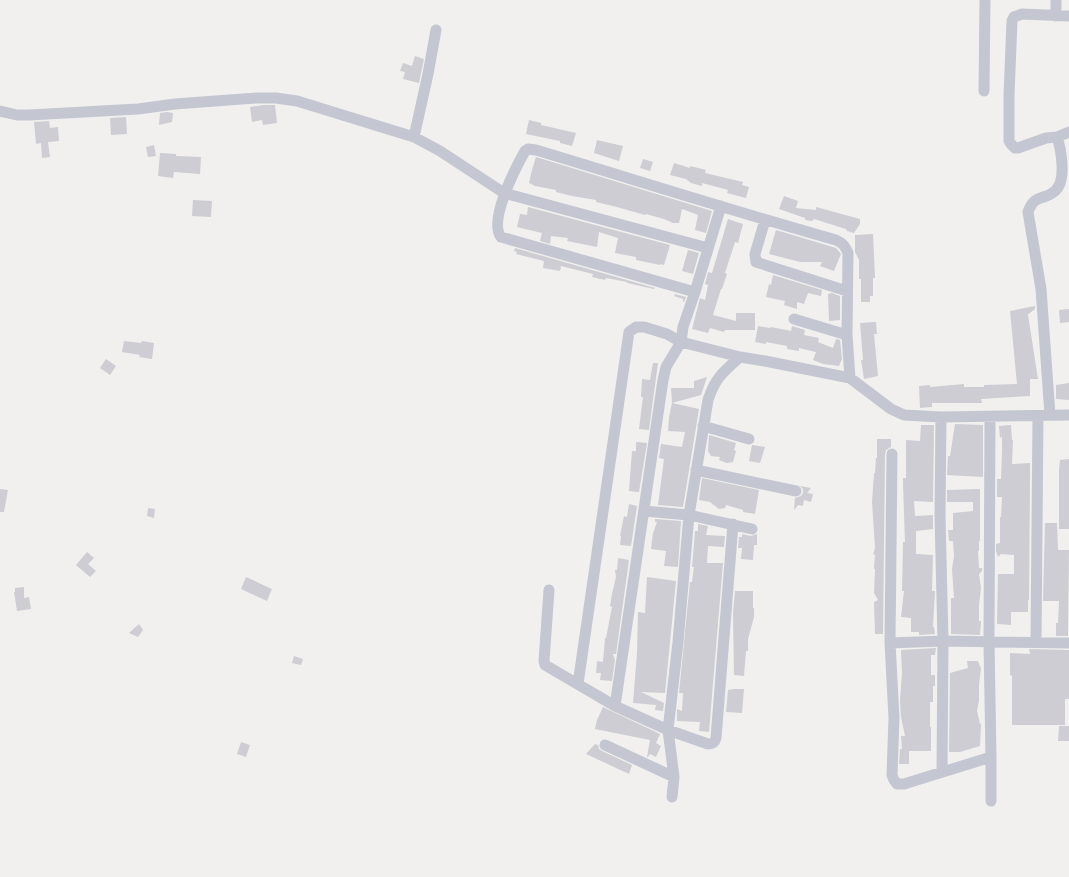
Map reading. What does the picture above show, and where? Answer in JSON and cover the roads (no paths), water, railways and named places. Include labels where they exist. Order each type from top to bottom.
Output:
[{"type":"street","points":[[984,91],[985,0]]},
{"type":"street","points":[[1056,0],[1056,16]]},
{"type":"street","points":[[1069,16],[1022,14],[1014,17],[1012,21],[1009,141],[1013,147],[1018,148],[1069,132]]},
{"type":"street","points":[[414,137],[436,30]]},
{"type":"street","points":[[0,111],[16,115],[29,115],[138,109],[174,104],[257,98],[276,98],[297,101],[414,137],[440,151],[504,193],[708,248]]},
{"type":"street","points":[[1050,415],[1041,289],[1028,212],[1030,205],[1034,200],[1053,192],[1058,187],[1062,162],[1057,137]]},
{"type":"street","points":[[695,292],[501,237],[498,233],[498,222],[504,193],[525,151],[532,149],[842,243],[846,247],[848,253],[847,335],[850,378]]},
{"type":"street","points":[[615,706],[663,380],[666,367],[681,342],[683,327],[721,206]]},
{"type":"street","points":[[765,220],[755,254],[756,262],[847,291]]},
{"type":"street","points":[[794,318],[847,335]]},
{"type":"street","points":[[578,684],[629,332],[636,327],[644,326],[667,334],[681,342],[740,357],[850,378],[896,412],[904,415],[941,417],[1069,415]]},
{"type":"street","points":[[672,797],[674,777],[668,730],[678,642],[689,515],[703,426],[712,386],[719,376],[740,357]]},
{"type":"street","points":[[990,416],[989,642],[991,801]]},
{"type":"street","points":[[1036,641],[1038,416]]},
{"type":"street","points":[[941,417],[940,516],[943,641],[942,772]]},
{"type":"street","points":[[703,426],[749,440]]},
{"type":"street","points":[[892,454],[890,643],[894,718],[892,775],[896,784],[904,784],[991,757]]},
{"type":"street","points":[[696,470],[796,491]]},
{"type":"street","points":[[644,512],[689,515],[752,529]]},
{"type":"street","points":[[549,590],[544,664],[615,706],[668,730],[708,744],[714,742],[716,738],[733,524]]},
{"type":"street","points":[[890,643],[943,641],[1036,641],[1069,643]]},
{"type":"street","points":[[605,745],[674,777]]}]
